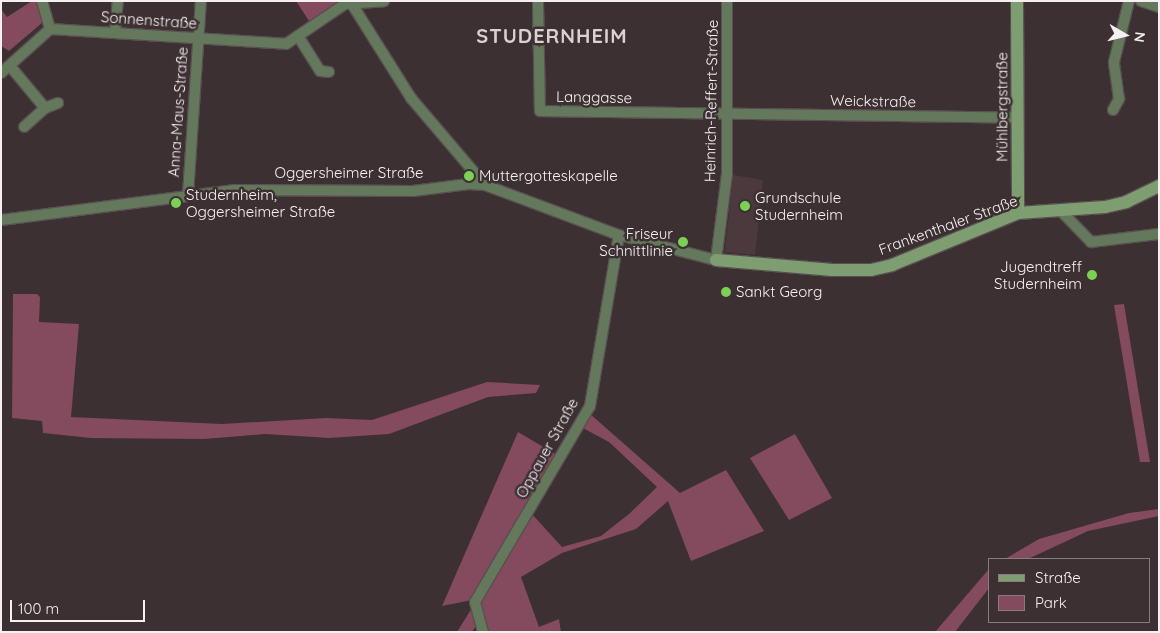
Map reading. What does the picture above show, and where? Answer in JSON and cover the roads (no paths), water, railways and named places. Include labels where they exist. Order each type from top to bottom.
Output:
[{"type":"street","points":[[1,73],[50,29],[42,1]]},
{"type":"street","points":[[116,33],[118,1]]},
{"type":"street","name":"Anna-Maus-Straße","points":[[188,195],[201,1]]},
{"type":"street","name":"Sonnenstraße","points":[[50,29],[286,44],[350,3],[384,1]]},
{"type":"street","name":"Langgasse","points":[[538,1],[540,111],[727,114]]},
{"type":"street","name":"Heinrich-Reffert-Straße","points":[[716,260],[727,174],[727,1]]},
{"type":"street","name":"Mühlbergstraße","points":[[1018,1],[1018,213]]},
{"type":"street","points":[[1113,110],[1119,99],[1114,62],[1129,1]]},
{"type":"street","points":[[1141,1],[1159,7]]},
{"type":"street","points":[[350,3],[412,98],[484,186]]},
{"type":"street","points":[[298,36],[320,71],[330,72]]},
{"type":"street","points":[[10,66],[45,108]]},
{"type":"street","points":[[24,126],[45,108],[58,103]]},
{"type":"street","name":"Weickstraße","points":[[727,114],[1018,118]]},
{"type":"street","name":"Oggersheimer Straße","points":[[1,220],[188,195],[274,188],[413,191],[469,184],[484,186],[620,236],[716,260]]},
{"type":"street","name":"Frankenthaler Straße","points":[[716,260],[833,270],[871,270],[892,265],[1018,213],[1119,203],[1159,186]]},
{"type":"street","points":[[1060,210],[1091,242],[1159,234]]},
{"type":"street","name":"Oppauer Straße","points":[[483,632],[475,602],[590,406],[620,236]]},
{"type":"place","name":"Muttergotteskapelle","points":[[469,176]]},
{"type":"place","name":"Studernheim, Oggersheimer Straße","points":[[176,203]]},
{"type":"place","name":"Grundschule Studernheim","points":[[745,206]]},
{"type":"place","name":"Friseur Schnittlinie","points":[[683,242]]},
{"type":"place","name":"Jugendtreff Studernheim","points":[[1092,275]]},
{"type":"place","name":"Sankt Georg","points":[[726,292]]},
{"type":"district","name":"STUDERNHEIM","points":[[552,35]]}]
